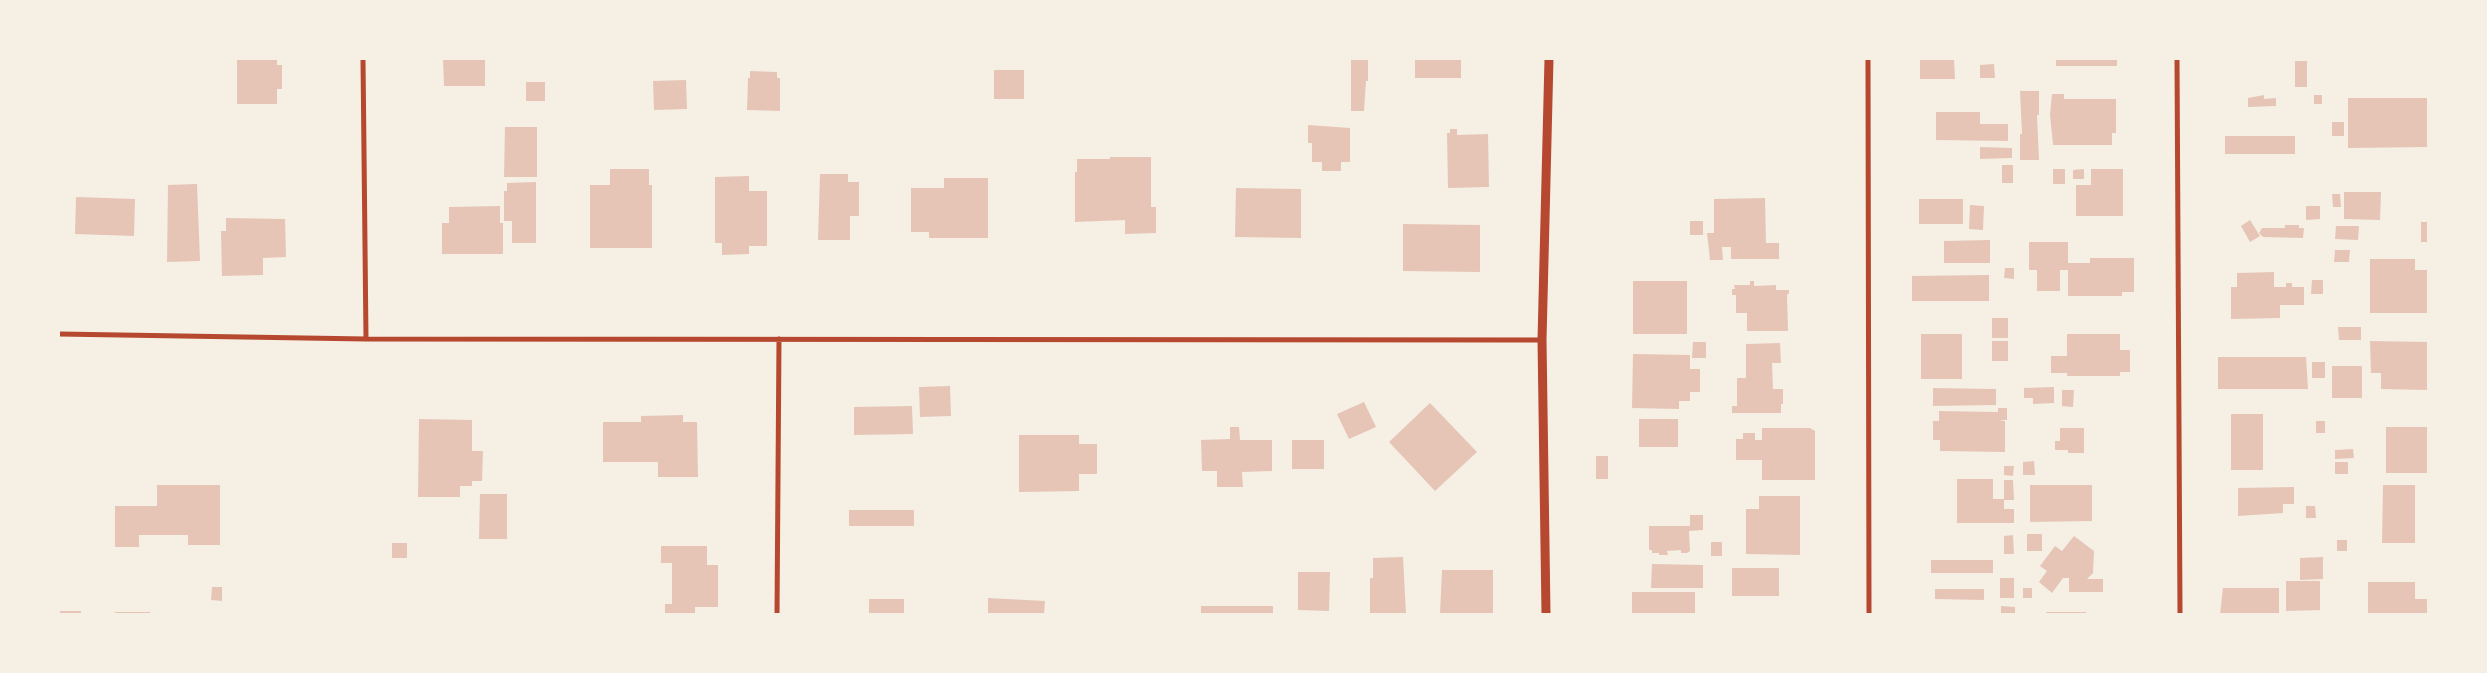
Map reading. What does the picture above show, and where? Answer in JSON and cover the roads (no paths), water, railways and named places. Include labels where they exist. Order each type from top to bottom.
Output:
[{"type":"street","points":[[363,59],[366,339]]},
{"type":"street","points":[[1546,614],[1542,340],[1549,59]]},
{"type":"street","points":[[1868,59],[1869,614]]},
{"type":"street","points":[[2176,59],[2180,614]]},
{"type":"street","points":[[59,334],[366,339],[1542,340]]},
{"type":"street","points":[[778,614],[779,339]]}]
